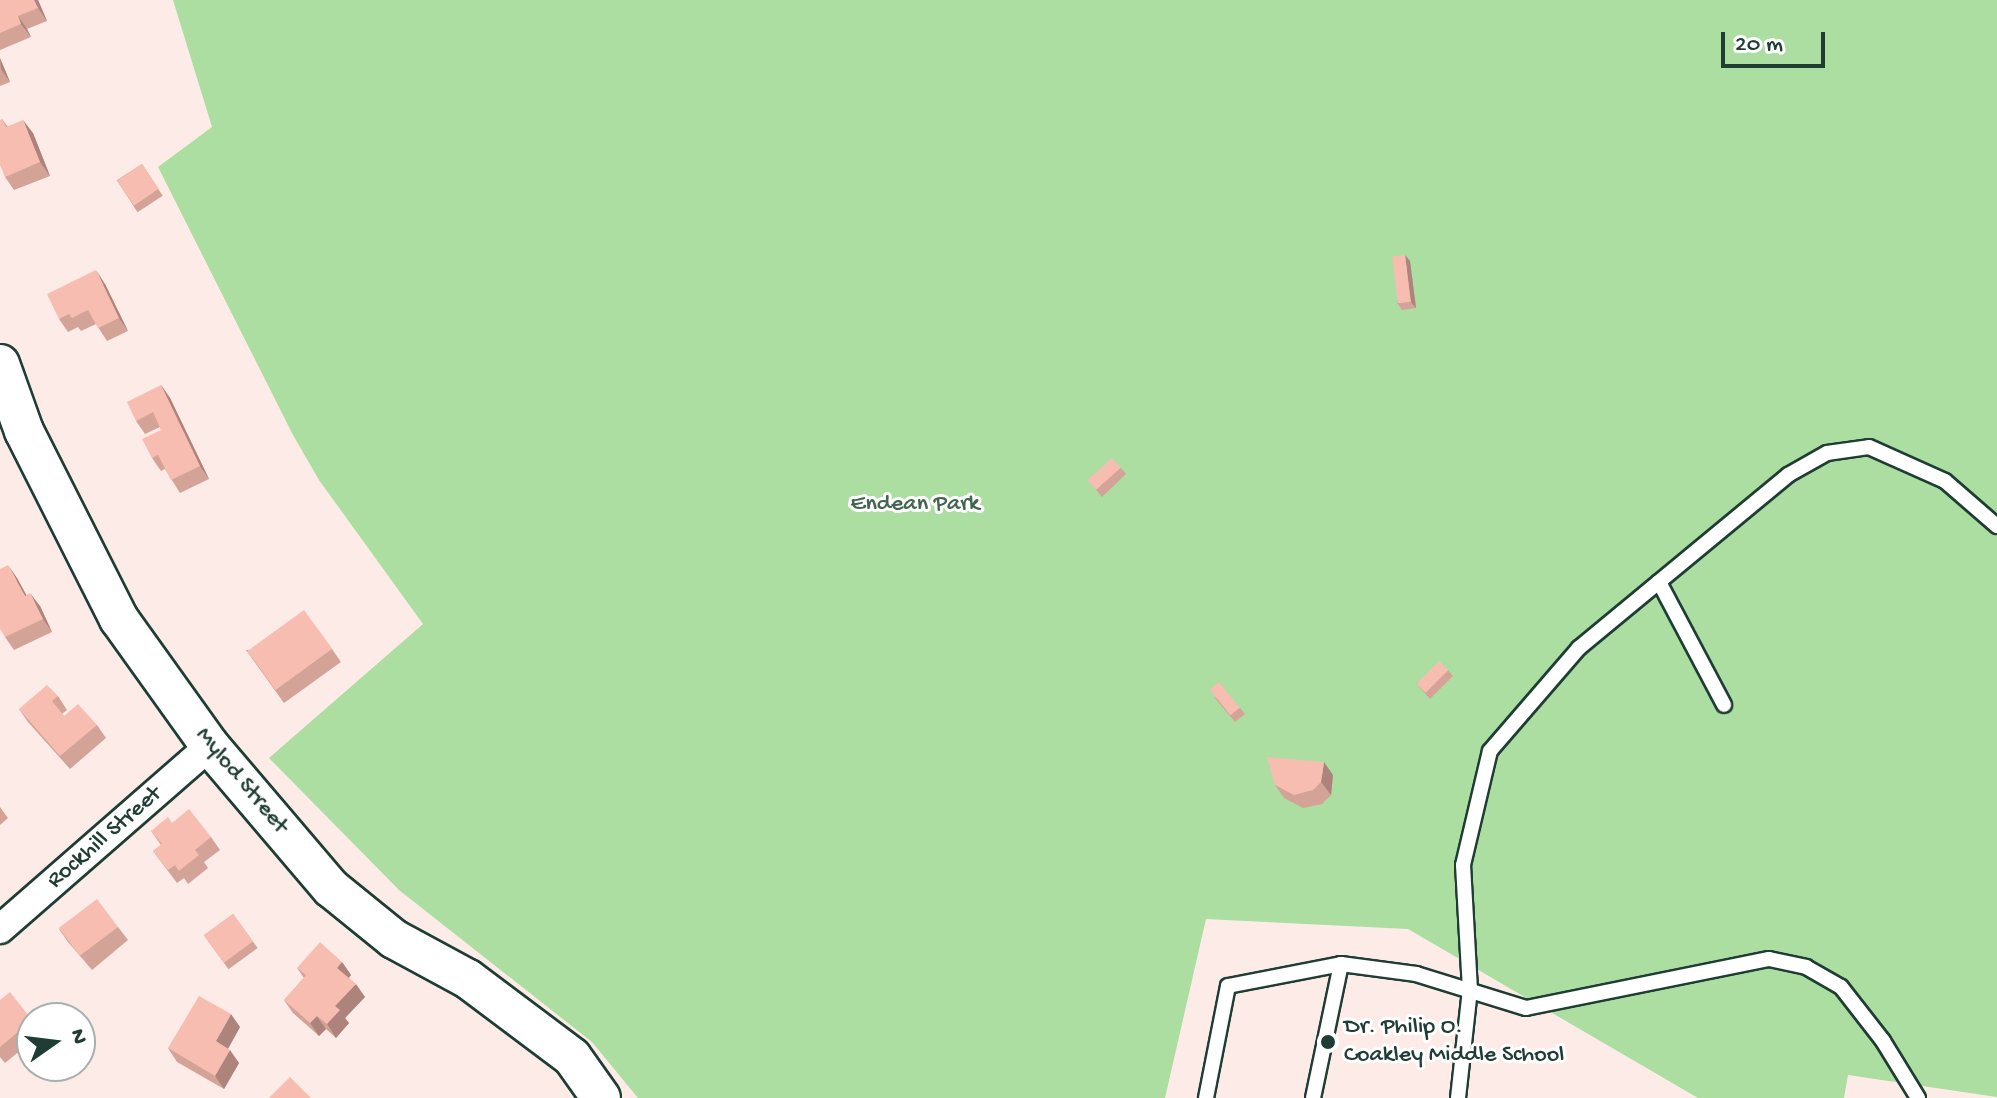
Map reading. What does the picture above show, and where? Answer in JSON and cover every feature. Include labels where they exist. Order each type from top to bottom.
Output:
[{"type":"street","name":"Mylod Street","points":[[0,364],[24,431],[119,619],[210,746],[331,888],[394,939],[468,979],[572,1057],[601,1098]]},
{"type":"street","name":"Rockhill Street","points":[[0,929],[210,746]]},
{"type":"lane","points":[[1458,1098],[1470,990],[1463,865],[1490,751],[1579,648],[1788,475],[1827,453],[1869,447],[1945,481],[1997,526]]},
{"type":"lane","points":[[1659,582],[1724,705]]},
{"type":"lane","points":[[1206,1098],[1228,986],[1341,964],[1416,974],[1526,1008],[1769,959],[1806,967],[1841,987],[1883,1041],[1918,1098]]},
{"type":"lane","points":[[1313,1098],[1341,964]]},
{"type":"green space","name":"Endean Park","points":[[173,0],[1997,0],[1997,1097],[1848,1075],[1844,1098],[1698,1098],[1408,929],[1206,919],[1165,1098],[638,1098],[592,1042],[399,890],[269,758],[423,624],[319,480],[293,435],[158,167],[212,127]]},
{"type":"building","points":[[0,0],[34,0],[38,8],[18,16],[21,24],[0,33]]},
{"type":"building","points":[[2,119],[6,127],[23,120],[40,162],[5,177],[0,165]]},
{"type":"building","points":[[142,164],[159,189],[134,206],[117,181]]},
{"type":"building","points":[[1405,255],[1411,302],[1398,303],[1392,257]]},
{"type":"building","points":[[96,270],[119,318],[98,328],[88,310],[72,318],[69,314],[59,319],[47,294]]},
{"type":"building","points":[[161,385],[200,466],[171,480],[158,455],[152,458],[142,439],[161,430],[153,412],[136,421],[127,402]]},
{"type":"building","points":[[1112,458],[1121,468],[1096,490],[1087,480]]},
{"type":"building","points":[[8,565],[25,596],[30,593],[43,619],[5,637],[0,629],[0,569]]},
{"type":"building","points":[[304,610],[332,649],[276,690],[247,651]]},
{"type":"building","points":[[1439,661],[1448,670],[1426,693],[1416,684]]},
{"type":"building","points":[[1219,682],[1240,708],[1230,715],[1210,690]]},
{"type":"building","points":[[47,685],[58,696],[52,701],[64,716],[78,704],[97,725],[60,756],[19,709]]},
{"type":"building","points":[[1267,757],[1324,762],[1321,782],[1313,790],[1294,795],[1275,785]]},
{"type":"building","points":[[189,809],[211,837],[195,850],[199,855],[179,871],[175,865],[168,870],[153,851],[162,844],[151,831],[168,817],[172,823]]},
{"type":"building","points":[[97,899],[118,927],[80,956],[59,928]]},
{"type":"building","points":[[233,914],[253,942],[224,963],[204,935]]},
{"type":"building","points":[[320,942],[342,962],[337,968],[356,984],[335,1006],[340,1010],[327,1024],[317,1016],[310,1023],[284,1000],[306,975],[297,968]]},
{"type":"building","points":[[10,992],[18,1002],[16,1034],[0,1047],[0,1000]]},
{"type":"building","points":[[199,996],[231,1014],[216,1041],[230,1050],[215,1076],[168,1048]]},
{"type":"building","points":[[290,1077],[311,1098],[269,1098]]},
{"type":"place","name":"Dr. Philip O. Coakley Middle School","points":[[1328,1042]]}]
